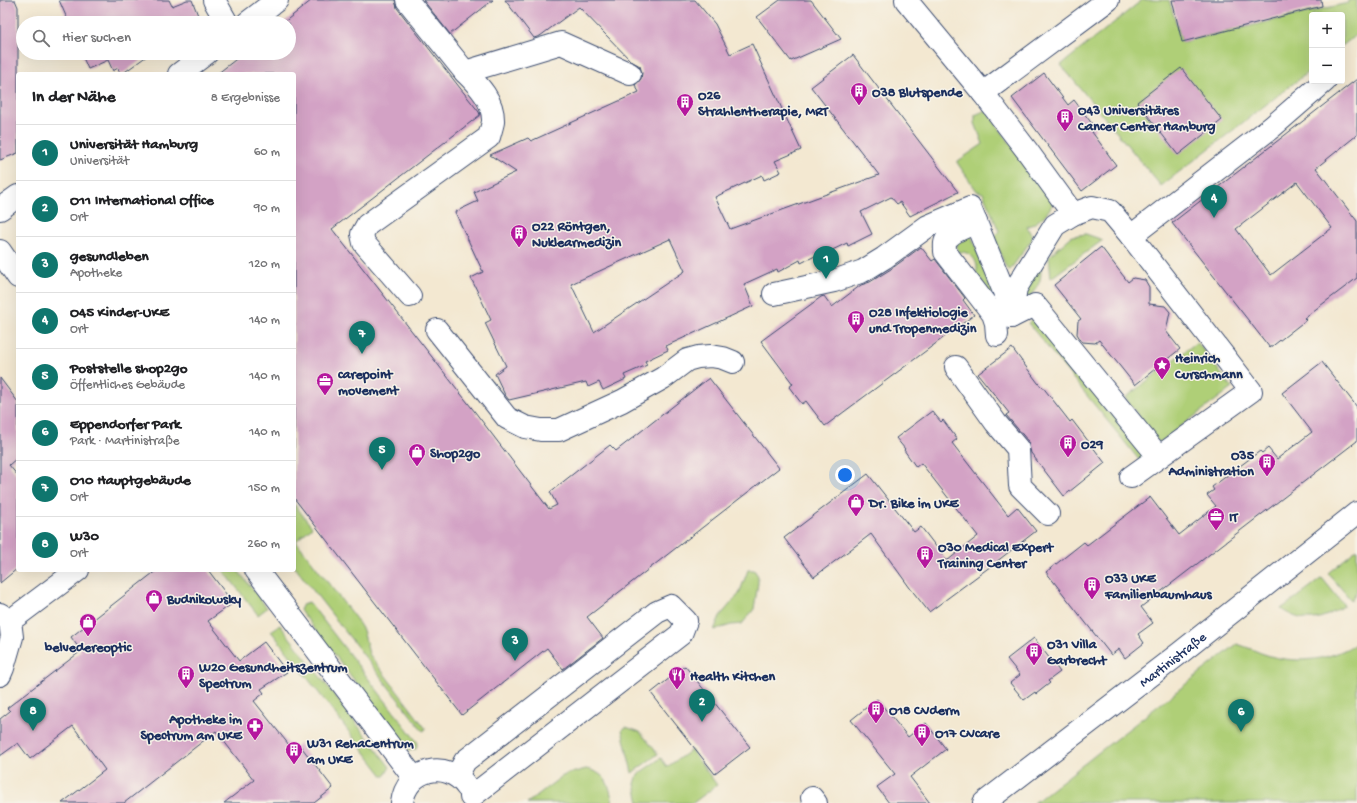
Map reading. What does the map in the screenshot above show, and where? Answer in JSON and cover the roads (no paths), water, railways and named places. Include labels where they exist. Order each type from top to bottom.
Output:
[{"type":"street","points":[[214,0],[223,16]]},
{"type":"street","points":[[256,16],[277,0]]},
{"type":"street","points":[[407,0],[465,72],[482,90],[490,103],[493,122],[489,137],[367,225],[362,234],[364,243],[410,296]]},
{"type":"street","points":[[906,0],[983,93],[1073,214]]},
{"type":"street","points":[[983,93],[1108,0]]},
{"type":"street","points":[[465,72],[561,43],[630,74]]},
{"type":"street","points":[[182,72],[198,60]]},
{"type":"street","points":[[1131,236],[1272,127],[1322,84]]},
{"type":"street","points":[[0,209],[16,197]]},
{"type":"street","points":[[1011,314],[1016,288],[1056,226],[1073,214],[1092,207],[1110,211],[1251,391],[1132,477]]},
{"type":"street","points":[[774,294],[834,280],[863,271],[884,258],[928,226],[970,208],[1011,314]]},
{"type":"street","points":[[976,222],[957,231],[946,239],[945,252],[993,314],[996,323],[997,335]]},
{"type":"street","points":[[0,251],[16,274]]},
{"type":"street","points":[[1011,314],[1035,305],[1159,457]]},
{"type":"street","points":[[437,330],[508,418],[525,427],[542,430],[559,430],[622,401],[663,378],[687,360],[711,356],[723,358],[733,362]]},
{"type":"street","points":[[956,366],[996,423],[1018,449],[1020,486],[1048,514]]},
{"type":"street","name":"Martinistraße","points":[[984,803],[1180,653],[1357,513]]},
{"type":"street","points":[[0,675],[12,637],[5,618],[75,572]]},
{"type":"street","points":[[258,572],[414,778]]},
{"type":"street","points":[[273,572],[278,578],[295,622]]},
{"type":"street","points":[[402,803],[407,786],[414,778],[431,770],[442,770],[457,776],[468,789],[471,800],[681,634],[686,621],[671,606],[657,612],[465,762],[457,776]]},
{"type":"place","name":"O38 Blutspende","points":[[859,106]]},
{"type":"place","name":"O26 Strahlentherapie, MRT","points":[[685,117]]},
{"type":"place","name":"O43 Universitäres Cancer Center Hamburg","points":[[1065,132]]},
{"type":"place","name":"O45 Kinder-UKE","points":[[1214,218]]},
{"type":"place","name":"O22 Röntgen, Nuklearmedizin","points":[[519,248]]},
{"type":"place","name":"Universität Hamburg","points":[[826,279]]},
{"type":"place","name":"O28 Infektiologie und Tropenmedizin","points":[[856,334]]},
{"type":"place","name":"O10 Hauptgebäude","points":[[362,354]]},
{"type":"place","name":"Heinrich Curschmann","points":[[1162,380]]},
{"type":"place","name":"carepoint movement","points":[[325,396]]},
{"type":"place","name":"O29","points":[[1068,458]]},
{"type":"place","name":"Shop2go","points":[[417,467]]},
{"type":"place","name":"Poststelle shop2go","points":[[382,470]]},
{"type":"place","name":"O35 Administration","points":[[1267,477]]},
{"type":"place","name":"Dr. Bike im UKE","points":[[856,517]]},
{"type":"place","name":"IT","points":[[1216,531]]},
{"type":"place","name":"O30 Medical Expert Training Center","points":[[925,569]]},
{"type":"place","name":"O33 UKE Familienbaumhaus","points":[[1092,600]]},
{"type":"place","name":"Budnikowsky","points":[[154,613]]},
{"type":"place","name":"belvedereoptic","points":[[88,637]]},
{"type":"place","name":"gesundleben","points":[[515,661]]},
{"type":"place","name":"O31 Villa Garbrecht","points":[[1034,666]]},
{"type":"place","name":"W20 Gesundheitszentrum Spectrum","points":[[186,689]]},
{"type":"place","name":"Health Kitchen","points":[[677,690]]},
{"type":"place","name":"O11 International Office","points":[[702,722]]},
{"type":"place","name":"O18 CVderm","points":[[876,724]]},
{"type":"place","name":"W30","points":[[33,731]]},
{"type":"place","name":"Eppendorfer Park","points":[[1241,732]]},
{"type":"place","name":"Apotheke im Spectrum am UKE","points":[[255,741]]},
{"type":"place","name":"O17 CVcare","points":[[922,747]]},
{"type":"place","name":"W31 RehaCentrum am UKE","points":[[294,765]]}]
